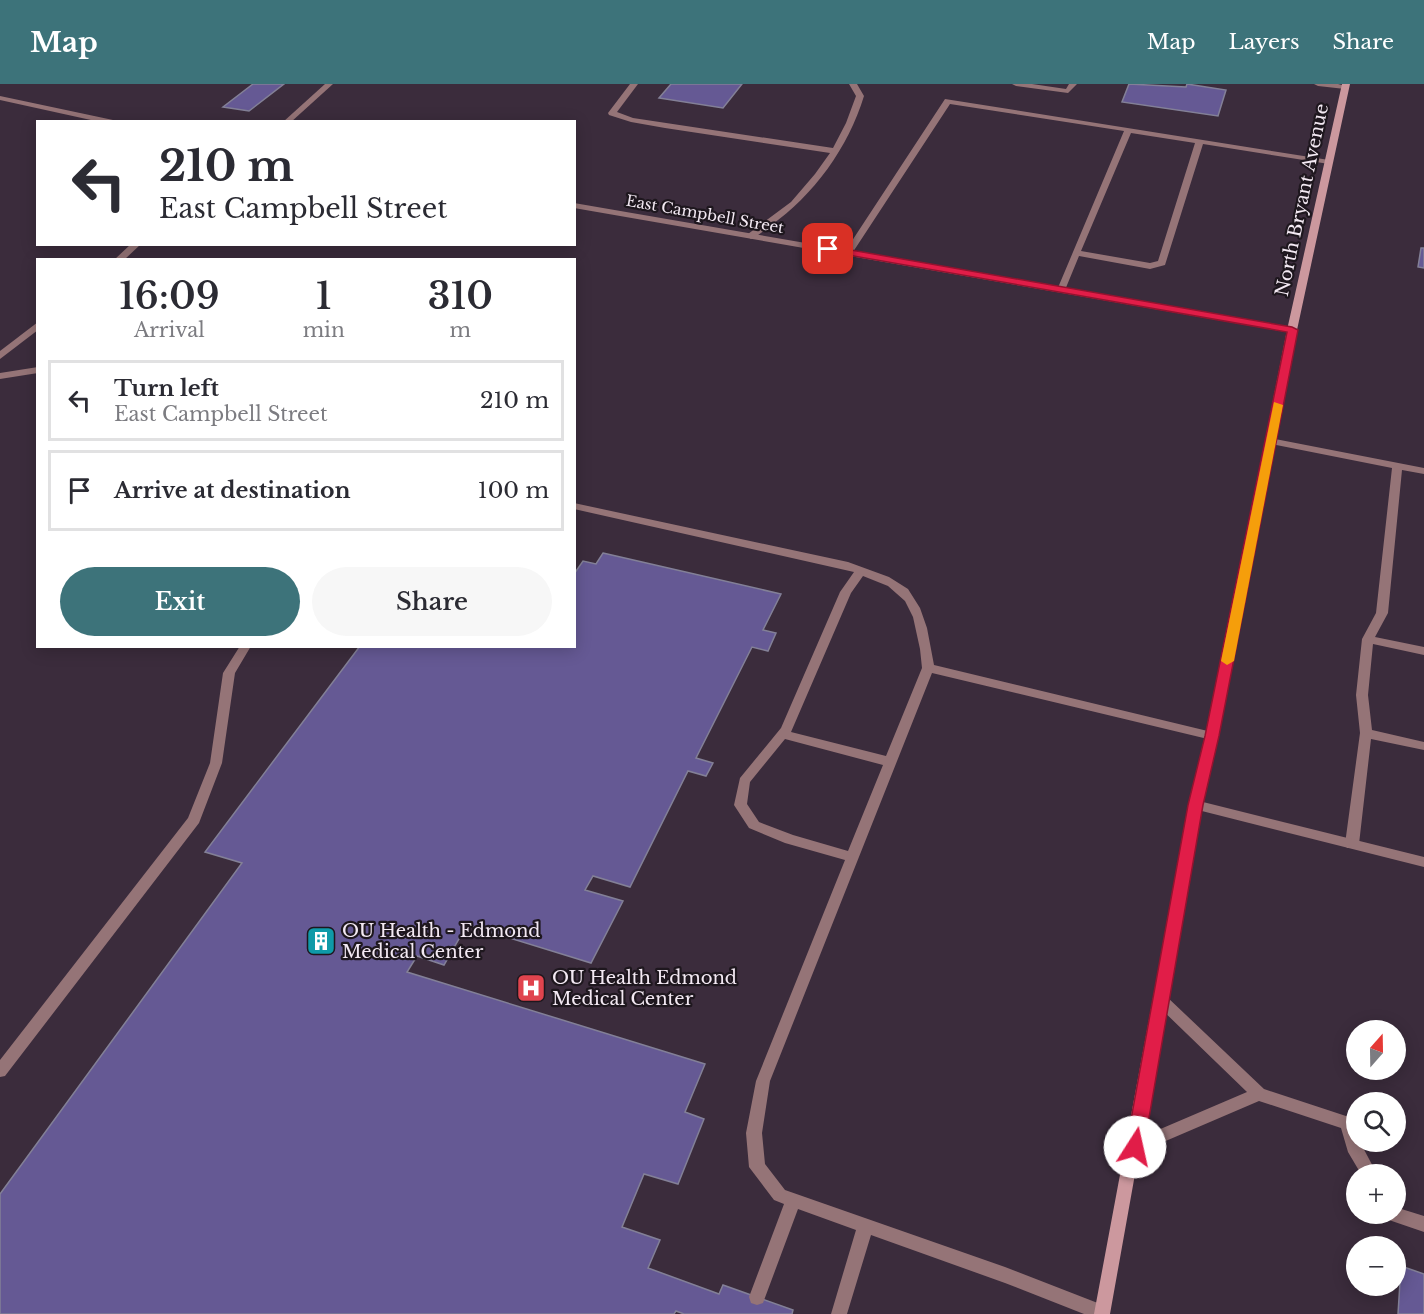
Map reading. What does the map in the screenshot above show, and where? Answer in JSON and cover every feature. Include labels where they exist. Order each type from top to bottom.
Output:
[{"type":"main road","name":"North Bryant Avenue","points":[[1101,1314],[1135,1147],[1195,805],[1212,736],[1292,330],[1345,86]]},
{"type":"street","points":[[288,120],[329,84]]},
{"type":"street","points":[[634,84],[612,113],[631,120],[665,126],[834,151]]},
{"type":"street","points":[[751,236],[798,199],[834,151],[855,118],[860,96],[853,84]]},
{"type":"street","points":[[1016,84],[1068,91],[1073,84]]},
{"type":"street","points":[[1318,84],[1345,86]]},
{"type":"street","points":[[0,98],[104,120]]},
{"type":"street","points":[[848,253],[948,101],[1329,162]]},
{"type":"street","points":[[1061,290],[1128,130]]},
{"type":"street","points":[[1076,253],[1150,266],[1162,263],[1200,141]]},
{"type":"street","name":"East Campbell Street","points":[[576,204],[1292,330]]},
{"type":"street","points":[[120,258],[135,246]]},
{"type":"street","points":[[0,356],[36,328]]},
{"type":"street","points":[[0,376],[36,370]]},
{"type":"street","points":[[1270,441],[1424,471]]},
{"type":"street","points":[[1352,844],[1366,733],[1362,695],[1368,639],[1382,613],[1397,466]]},
{"type":"street","points":[[576,506],[848,566],[904,592],[926,638],[927,668],[764,1081],[754,1133],[757,1167],[780,1195],[1005,1275],[1101,1314]]},
{"type":"street","points":[[852,857],[790,839],[754,825],[740,805],[744,781],[783,734],[846,592],[861,571]]},
{"type":"street","points":[[1368,639],[1424,651]]},
{"type":"street","points":[[0,1071],[194,820],[216,763],[229,673],[245,648]]},
{"type":"street","points":[[927,668],[1212,736]]},
{"type":"street","points":[[1366,733],[1424,746]]},
{"type":"street","points":[[783,734],[890,762]]},
{"type":"street","points":[[1195,805],[1424,862]]},
{"type":"street","points":[[1161,1000],[1259,1094],[1347,1123],[1356,1152],[1363,1164]]},
{"type":"street","points":[[1135,1147],[1259,1094]]},
{"type":"street","points":[[757,1297],[793,1200]]},
{"type":"street","points":[[1406,1218],[1424,1224]]},
{"type":"street","points":[[839,1314],[865,1227]]},
{"type":"building","points":[[253,84],[284,84],[249,111],[223,107]]},
{"type":"building","points":[[671,84],[742,84],[723,108],[659,98]]},
{"type":"building","points":[[1129,84],[1186,87],[1187,84],[1226,90],[1218,116],[1122,102]]},
{"type":"building","points":[[1421,248],[1424,248],[1424,268],[1418,267]]},
{"type":"building","name":"OU Health - Edmond Medical Center","points":[[603,553],[781,594],[763,630],[776,633],[768,651],[752,647],[696,758],[713,763],[706,776],[688,771],[630,887],[593,876],[585,890],[623,901],[591,963],[467,925],[444,965],[417,956],[407,972],[705,1064],[685,1112],[704,1119],[678,1184],[644,1174],[622,1227],[660,1240],[648,1268],[719,1294],[723,1285],[793,1310],[792,1314],[684,1314],[676,1311],[674,1314],[0,1314],[0,1194],[242,863],[205,852],[358,648],[576,648],[576,571],[583,561],[596,564]]},
{"type":"building","points":[[1406,1268],[1424,1274],[1424,1314],[1398,1314],[1399,1296],[1406,1296]]},
{"type":"slow traffic","points":[[1227,661],[1278,405]]},
{"type":"place","name":"OU Health - Edmond Medical Center","points":[[321,941]]},
{"type":"place","name":"OU Health Edmond Medical Center","points":[[531,988]]},
{"type":"route","points":[[828,249],[1292,330],[1212,736],[1195,805],[1135,1147]]}]
